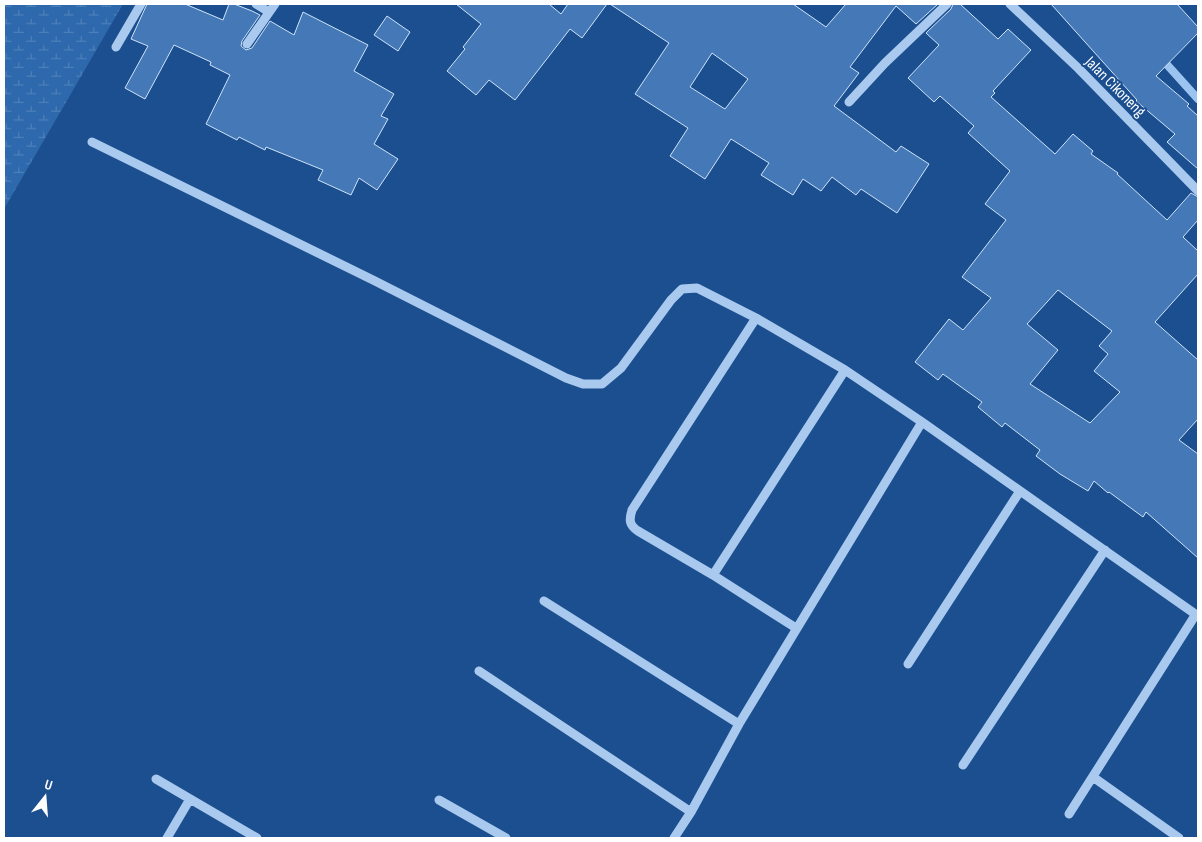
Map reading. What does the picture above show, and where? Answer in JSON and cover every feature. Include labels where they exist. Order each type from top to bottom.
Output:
[{"type":"street","points":[[116,47],[141,4]]},
{"type":"street","points":[[256,4],[269,12]]},
{"type":"street","points":[[247,44],[275,4]]},
{"type":"street","points":[[850,102],[885,63],[947,4]]},
{"type":"street","name":"Jalan Cikoneng","points":[[1010,4],[1078,68],[1198,191]]},
{"type":"street","points":[[92,142],[381,284],[566,378],[583,384],[602,384],[621,368],[671,300],[682,290],[697,288],[756,318],[845,370],[922,422],[1197,615],[1069,814]]},
{"type":"street","points":[[756,318],[632,510],[629,520],[638,531],[796,628]]},
{"type":"street","points":[[712,575],[845,370]]},
{"type":"street","points":[[674,838],[691,812],[739,724],[796,628],[922,422]]},
{"type":"street","points":[[908,664],[1020,491]]},
{"type":"street","points":[[963,765],[1105,550]]},
{"type":"street","points":[[544,601],[739,724]]},
{"type":"street","points":[[479,671],[691,812]]},
{"type":"street","points":[[1093,777],[1179,838]]},
{"type":"street","points":[[156,779],[257,838]]},
{"type":"street","points":[[167,838],[190,799]]},
{"type":"street","points":[[439,800],[506,838]]},
{"type":"green space","points":[[4,4],[123,4],[4,209]]},
{"type":"building","points":[[147,4],[185,4],[223,20],[229,4],[252,11],[260,15],[242,41],[241,46],[246,50],[252,48],[270,21],[294,35],[303,12],[368,45],[354,71],[394,94],[381,116],[388,119],[374,144],[398,159],[377,190],[359,178],[351,195],[318,180],[323,170],[266,147],[265,150],[239,137],[237,140],[206,124],[230,75],[210,65],[211,62],[174,45],[145,99],[125,88],[148,46],[131,39]]},
{"type":"building","points":[[456,4],[549,4],[561,14],[568,4],[607,4],[582,38],[570,29],[515,100],[489,80],[476,95],[447,71],[465,49],[463,47],[481,24]]},
{"type":"building","points":[[610,4],[793,4],[826,27],[846,4],[938,4],[916,24],[896,6],[850,67],[859,73],[834,106],[896,152],[901,146],[929,164],[897,213],[861,189],[856,195],[832,177],[821,191],[803,179],[793,195],[761,175],[769,163],[731,139],[705,179],[670,156],[688,128],[635,94],[669,43]],"holes":[[[712,53],[748,79],[725,109],[690,87]]]},
{"type":"building","points":[[953,4],[960,4],[998,39],[1008,29],[1031,50],[993,91],[995,93],[991,97],[1055,154],[1073,134],[1093,151],[1091,154],[1118,173],[1167,220],[1191,193],[1198,197],[1198,220],[1183,237],[1198,251],[1198,274],[1155,322],[1198,360],[1198,419],[1179,440],[1198,454],[1198,558],[1146,512],[1143,517],[1094,481],[1088,491],[1060,474],[1036,456],[1040,450],[1005,423],[1002,427],[978,407],[982,402],[943,374],[938,380],[915,362],[949,319],[963,330],[991,298],[962,277],[1006,220],[985,204],[1010,171],[968,133],[974,126],[940,96],[934,102],[908,78],[939,45],[926,33],[951,9]],"holes":[[[1058,290],[1112,331],[1099,346],[1108,354],[1094,371],[1120,392],[1090,423],[1030,384],[1058,350],[1027,324]]]},
{"type":"building","points":[[1051,4],[1177,4],[1198,27],[1198,33],[1156,76],[1189,104],[1187,106],[1198,116],[1198,169],[1167,142],[1175,134],[1136,101]]},
{"type":"building","points":[[387,16],[410,32],[398,51],[374,35]]},
{"type":"waterway","points":[[1161,58],[1198,99]]}]
